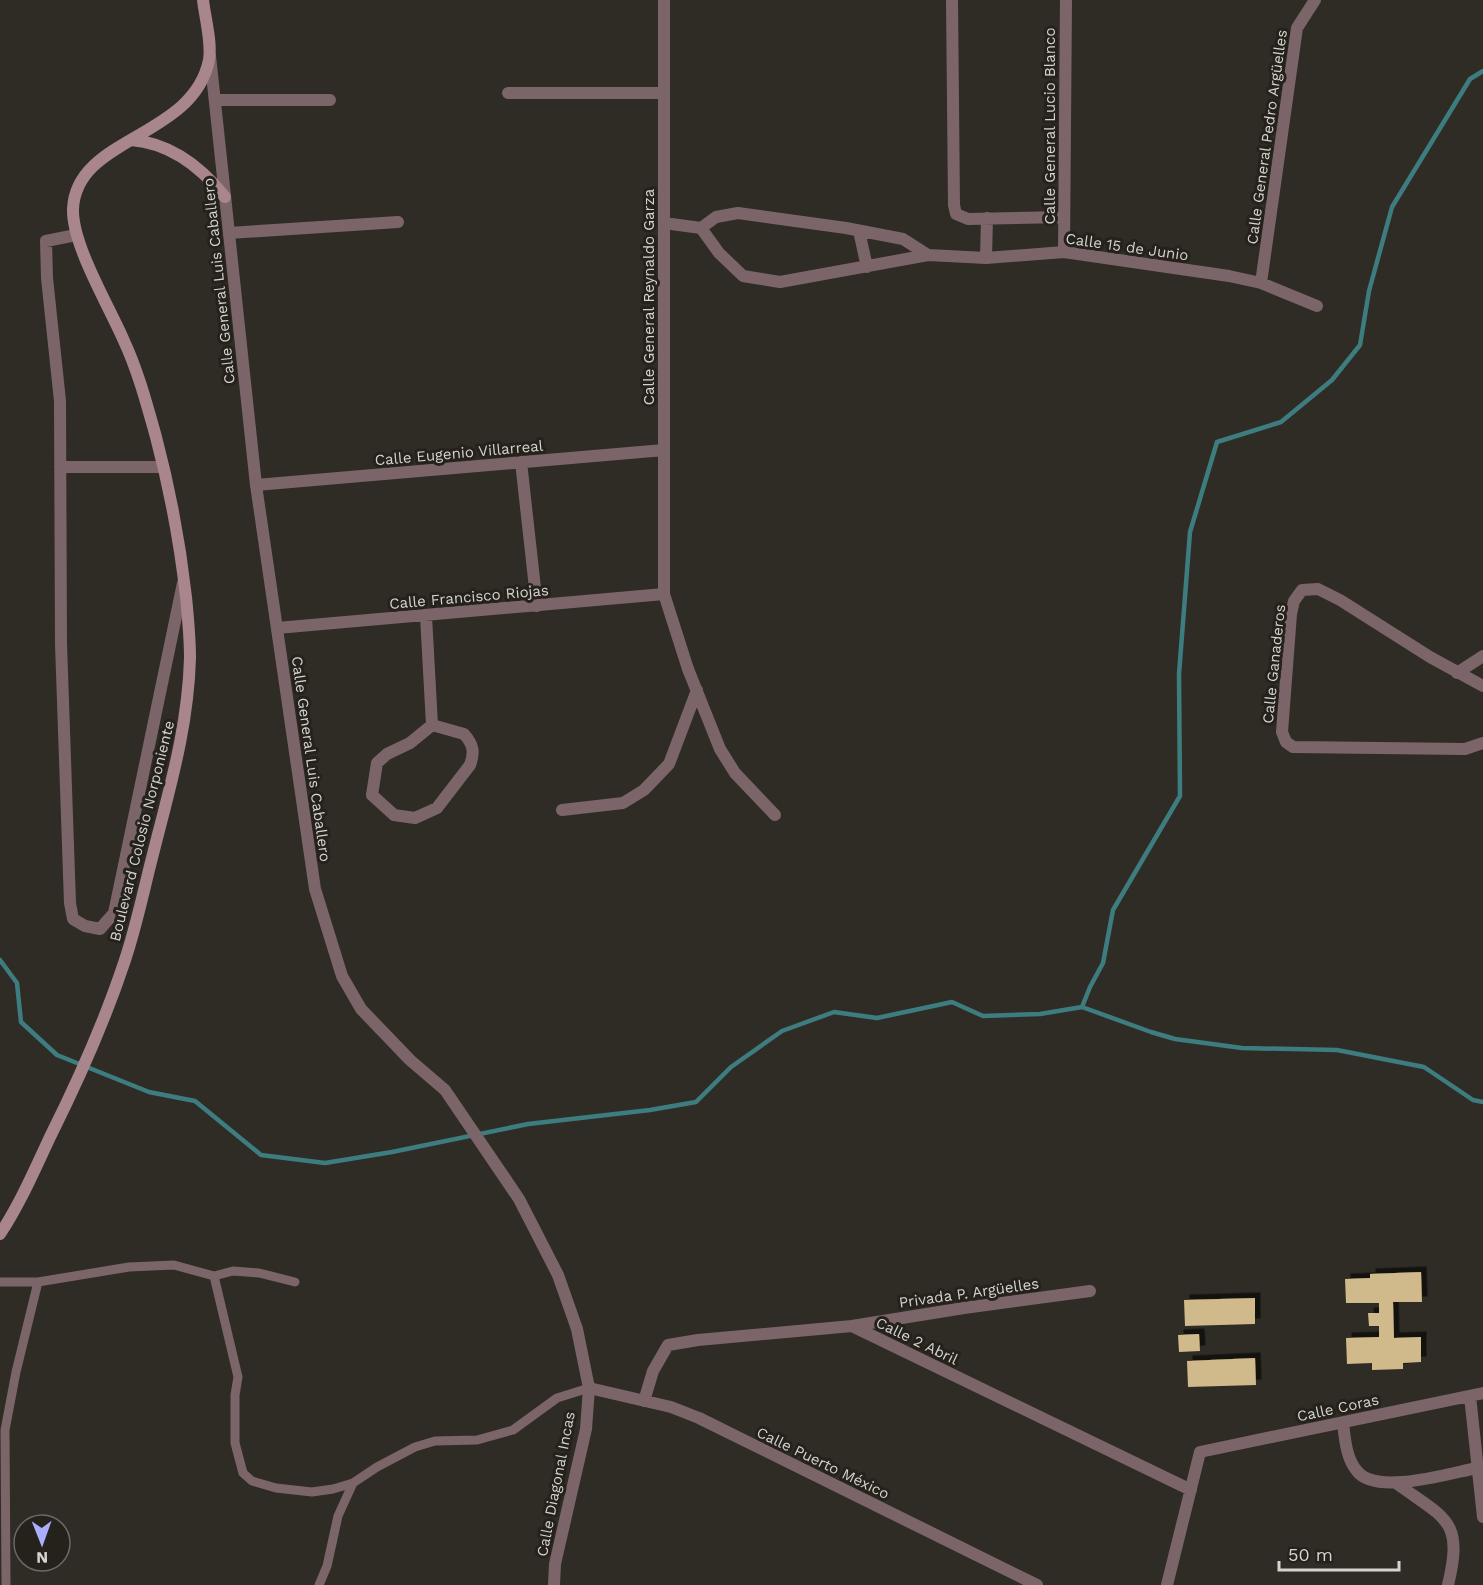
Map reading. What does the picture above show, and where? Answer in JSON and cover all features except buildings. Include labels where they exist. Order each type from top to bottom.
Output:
[{"type":"main road","points":[[203,0],[210,56]]},
{"type":"main road","name":"Boulevard Colosio Norponiente","points":[[0,1234],[75,1086],[124,963],[141,906],[183,732],[190,655],[184,580],[173,507],[163,467],[146,403],[126,345],[76,235],[74,201],[83,179],[98,161],[180,109],[194,95],[205,76],[210,56]]},
{"type":"main road","points":[[130,140],[154,143],[173,151],[212,181],[225,197]]},
{"type":"street","name":"Calle General Reynaldo Garza","points":[[664,0],[664,594],[720,749],[735,774],[775,815]]},
{"type":"street","name":"Calle 15 de Junio","points":[[952,0],[954,205],[956,214],[968,219],[1064,218]]},
{"type":"street","name":"Calle General Lucio Blanco","points":[[1064,252],[1066,0]]},
{"type":"street","name":"Calle General Pedro Argüelles","points":[[1261,283],[1297,28],[1315,0]]},
{"type":"street","name":"Calle General Luis Caballero","points":[[210,56],[256,485],[315,889],[342,976],[361,1008],[410,1060],[445,1090],[519,1199],[558,1275],[577,1329],[589,1388]]},
{"type":"street","points":[[508,93],[664,93]]},
{"type":"street","points":[[214,100],[330,100]]},
{"type":"street","name":"Calle 15 de Junio","points":[[928,255],[903,239],[738,213],[716,218],[701,228],[719,253],[743,276],[780,282],[928,255],[986,258],[1064,252],[1229,276],[1261,283],[1317,306]]},
{"type":"street","points":[[986,258],[987,218]]},
{"type":"street","points":[[229,233],[398,222]]},
{"type":"street","points":[[664,223],[701,228]]},
{"type":"street","points":[[859,231],[867,267]]},
{"type":"street","points":[[76,235],[46,241],[47,278],[60,401],[61,644],[70,903],[73,919],[85,926],[100,929],[114,913],[184,580]]},
{"type":"street","name":"Calle Eugenio Villarreal","points":[[256,485],[664,450]]},
{"type":"street","points":[[521,462],[537,606]]},
{"type":"street","points":[[60,467],[163,467]]},
{"type":"street","name":"Calle Ganaderos","points":[[1457,673],[1340,600],[1318,589],[1302,590],[1294,601],[1292,614],[1282,732],[1286,742],[1293,747],[1466,749],[1483,743]]},
{"type":"street","name":"Calle Francisco Riojas","points":[[277,628],[664,594]]},
{"type":"street","points":[[426,616],[432,725]]},
{"type":"street","points":[[1457,673],[1483,656]]},
{"type":"street","points":[[1457,673],[1483,686]]},
{"type":"street","points":[[561,810],[623,803],[644,790],[669,764],[697,690]]},
{"type":"street","points":[[432,725],[464,734],[473,747],[470,765],[437,808],[415,818],[394,815],[372,795],[377,763],[387,754],[410,743],[432,725]]},
{"type":"street","name":"Privada P. Argüelles","points":[[852,1326],[1090,1291]]},
{"type":"street","name":"Calle 2 Abril","points":[[644,1401],[653,1371],[668,1345],[698,1340],[852,1326],[1191,1490]]},
{"type":"street","name":"Calle Puerto México","points":[[589,1388],[671,1407],[699,1418],[1037,1585]]},
{"type":"street","name":"Calle Diagonal Incas","points":[[555,1585],[555,1564],[585,1429],[589,1388]]},
{"type":"street","name":"Calle Coras","points":[[1191,1490],[1200,1452],[1483,1393]]},
{"type":"street","points":[[1470,1396],[1483,1516]]},
{"type":"street","points":[[1342,1423],[1350,1461],[1358,1473],[1378,1481],[1396,1483],[1477,1468]]},
{"type":"street","points":[[1396,1483],[1446,1520],[1452,1532],[1454,1558],[1448,1585]]},
{"type":"street","points":[[1167,1585],[1191,1490]]},
{"type":"lane","points":[[0,1282],[38,1282],[129,1267],[174,1265],[214,1275],[233,1272],[259,1273],[295,1282]]},
{"type":"lane","points":[[214,1275],[238,1377],[235,1395],[235,1443],[243,1473],[252,1481],[276,1488],[312,1492],[333,1489],[353,1483],[386,1461],[415,1447],[435,1441],[477,1440],[513,1430],[557,1398],[589,1388]]},
{"type":"lane","points":[[6,1585],[5,1430],[16,1372],[38,1282]]},
{"type":"lane","points":[[319,1585],[327,1566],[339,1516],[353,1483]]},
{"type":"waterway","points":[[0,960],[17,983],[21,1022],[57,1055],[149,1092],[195,1101],[261,1155],[325,1163],[392,1152],[528,1124],[650,1110],[696,1102],[731,1067],[782,1031],[834,1012],[877,1018],[952,1002],[983,1016],[1040,1014],[1082,1007],[1103,963],[1113,910],[1180,796],[1179,674],[1190,532],[1217,442],[1281,422],[1332,380],[1360,345],[1369,291],[1392,207],[1470,79],[1483,71]]},
{"type":"waterway","points":[[1082,1007],[1175,1039],[1242,1048],[1337,1050],[1424,1067],[1473,1100],[1483,1102]]}]
